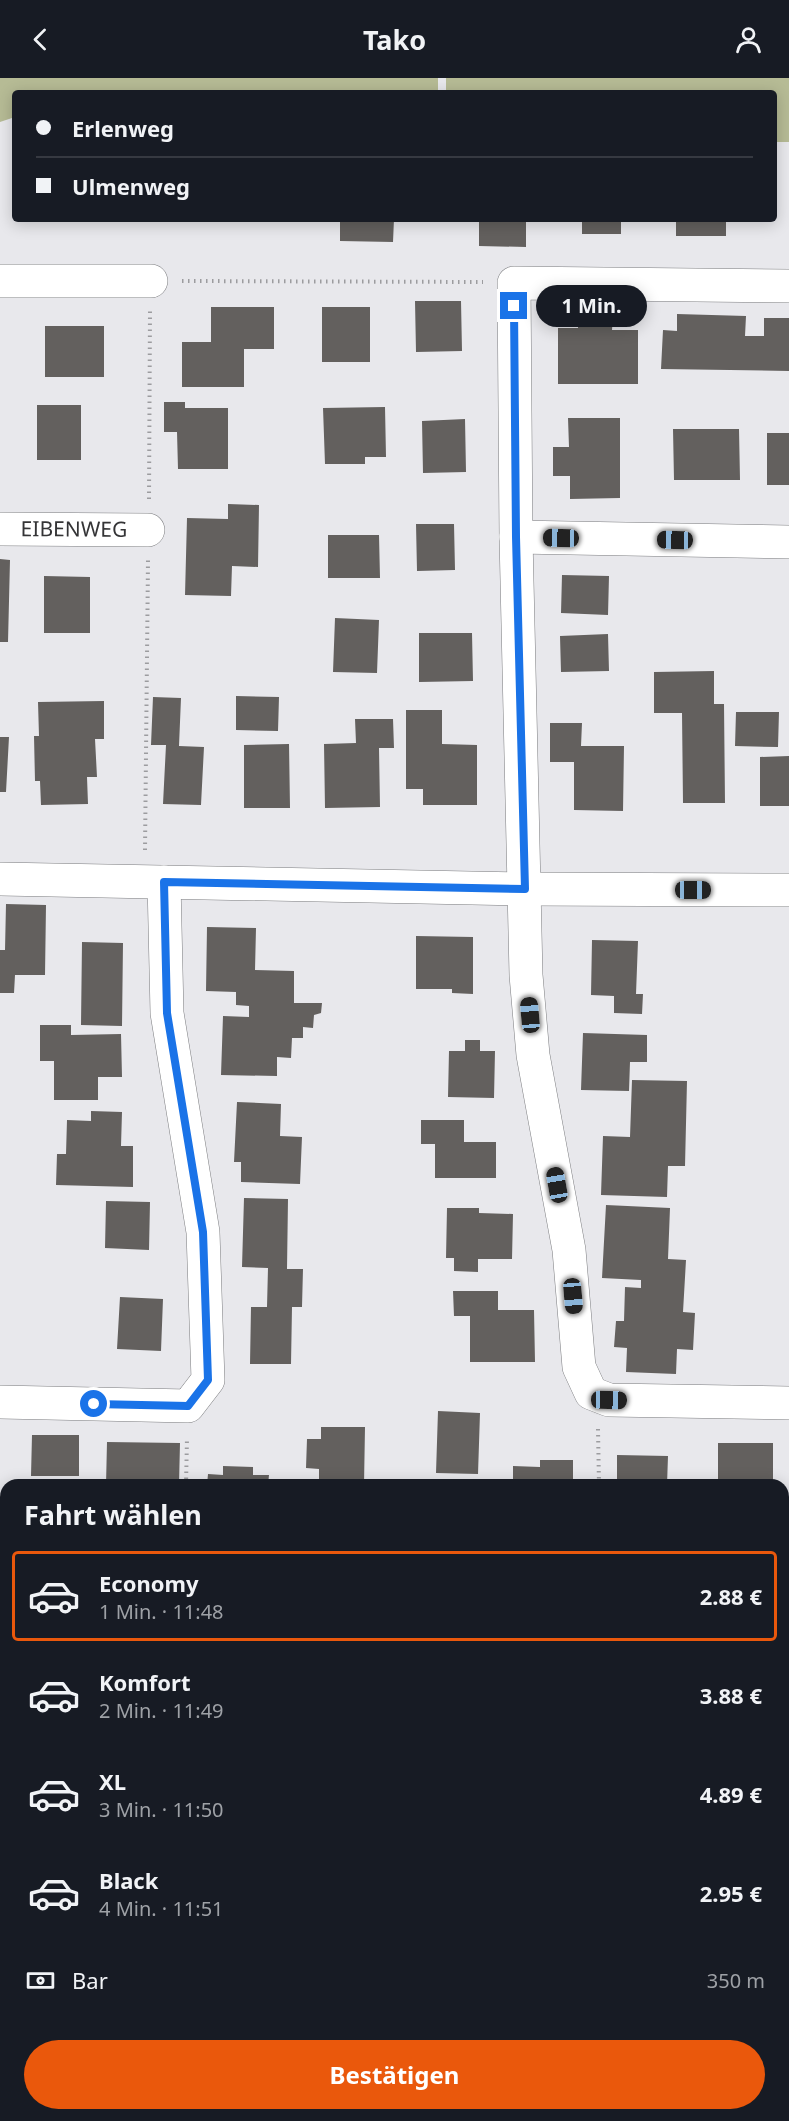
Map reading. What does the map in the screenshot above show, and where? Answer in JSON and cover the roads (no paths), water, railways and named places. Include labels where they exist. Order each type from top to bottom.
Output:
[{"type":"street","points":[[0,280],[151,281]]},
{"type":"street","points":[[789,286],[514,283],[516,537],[526,975],[533,1055],[569,1250],[579,1367],[591,1393],[609,1400],[789,1403]]},
{"type":"street","name":"EIBENWEG","points":[[0,530],[148,530]]},
{"type":"street","points":[[516,537],[789,542]]},
{"type":"street","points":[[0,879],[525,889],[789,890]]},
{"type":"street","points":[[0,1402],[188,1406],[208,1380],[203,1232],[167,1013],[155,882]]}]
